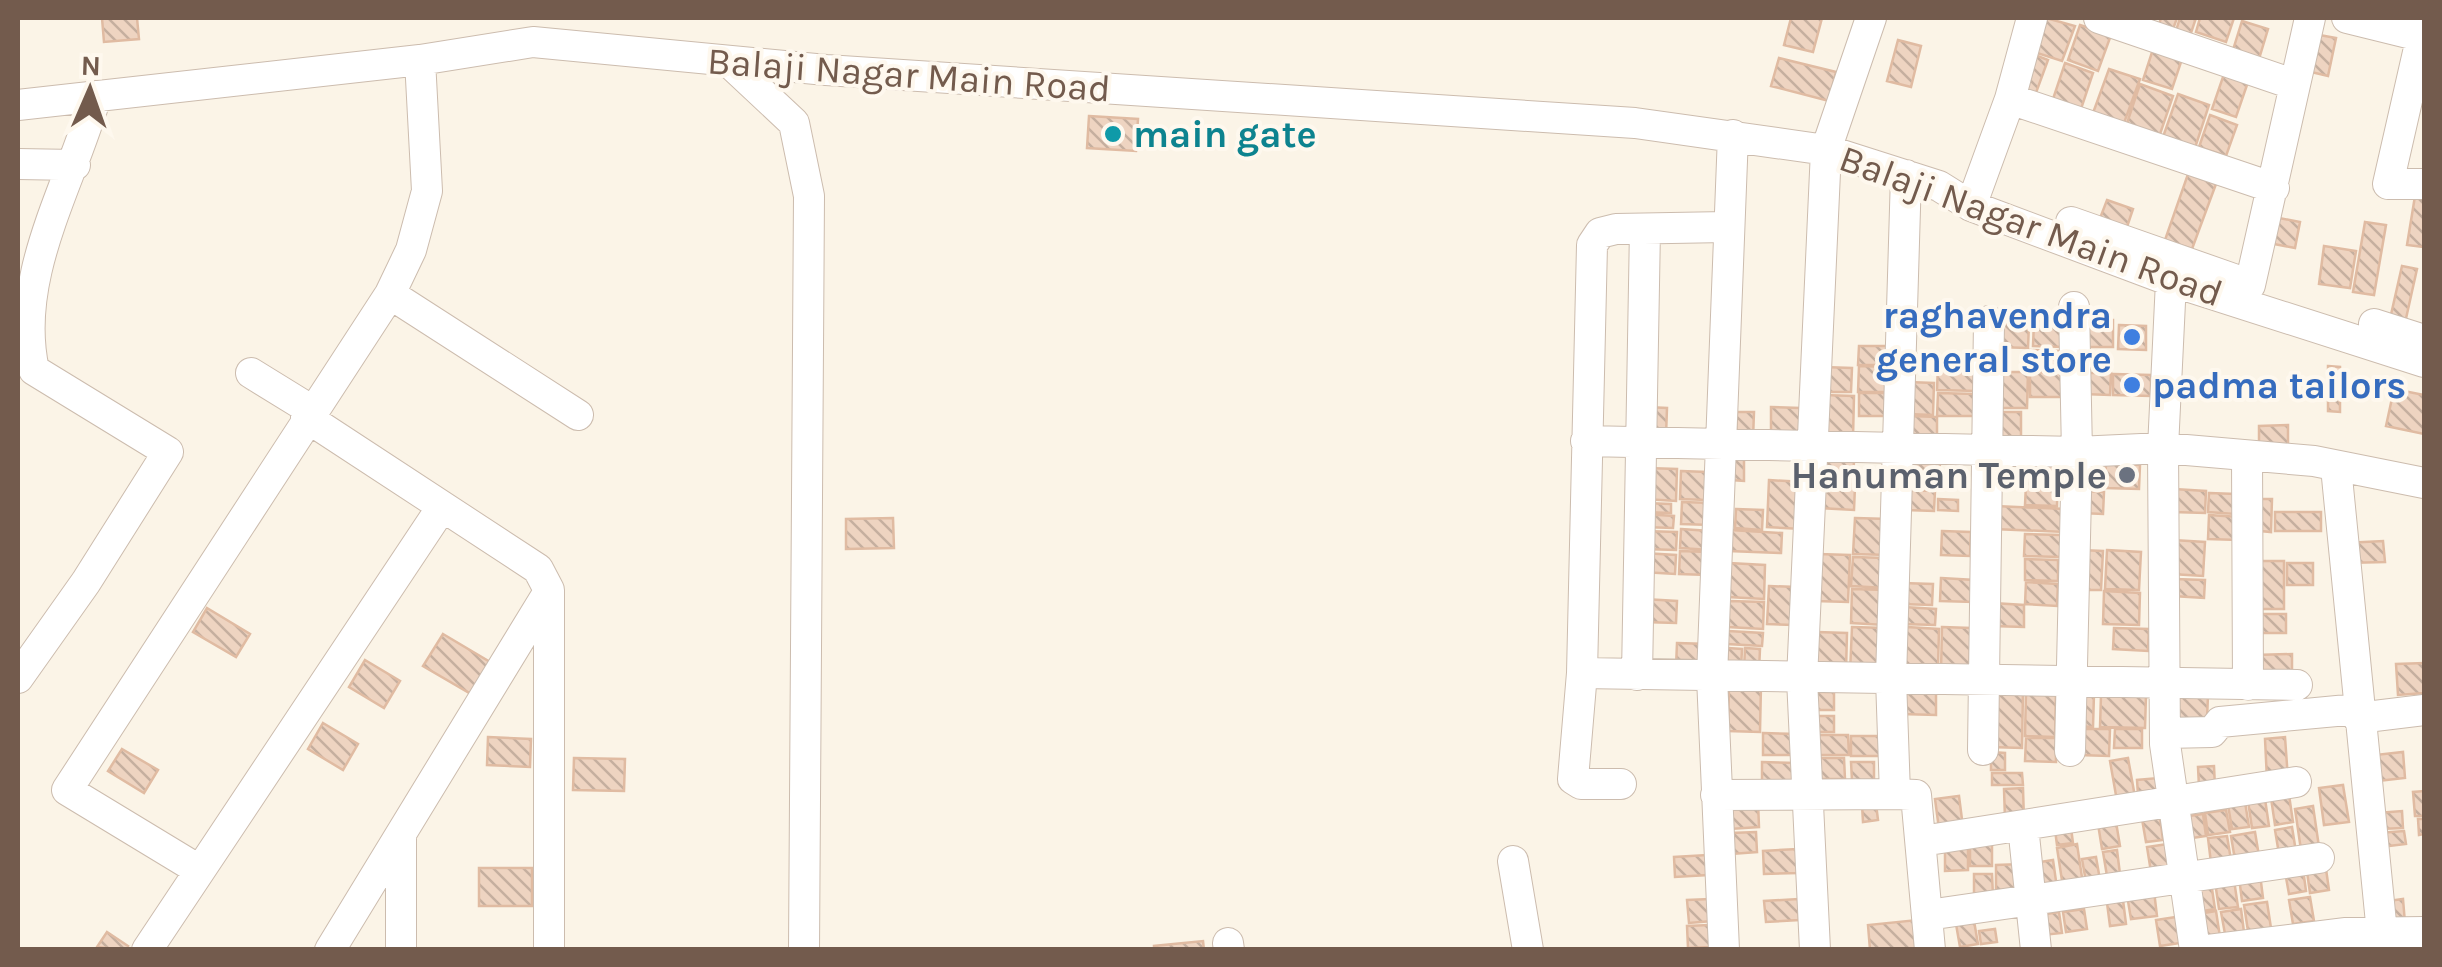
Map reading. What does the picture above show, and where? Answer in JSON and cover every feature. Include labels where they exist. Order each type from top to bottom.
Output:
[{"type":"street","points":[[1815,950],[1802,679],[1826,150],[1870,18]]},
{"type":"street","points":[[2032,18],[2010,99],[1974,197],[2424,340]]},
{"type":"street","points":[[2099,18],[2293,84]]},
{"type":"street","points":[[2250,285],[2310,18]]},
{"type":"street","points":[[2347,18],[2424,33],[2388,184],[2424,184]]},
{"type":"street","name":"Balaji Nagar Main Road","points":[[18,106],[420,60],[532,30],[730,63],[1476,116],[1636,122],[1826,150],[1974,197],[2171,281],[2424,362]]},
{"type":"street","points":[[198,870],[66,790],[308,414],[390,294],[411,250],[426,191],[420,60]]},
{"type":"street","points":[[730,63],[794,123],[809,196],[804,950]]},
{"type":"street","points":[[18,678],[86,582],[168,452],[34,370],[26,335],[29,298],[96,96]]},
{"type":"street","points":[[2010,99],[2274,188]]},
{"type":"street","points":[[1724,950],[1712,677],[1723,444],[1726,228],[1733,135]]},
{"type":"street","points":[[18,164],[75,165]]},
{"type":"street","points":[[1895,794],[1891,679],[1906,176]]},
{"type":"street","points":[[1621,784],[1581,784],[1573,779],[1582,673],[1592,245],[1600,233],[1726,228]]},
{"type":"street","points":[[1637,674],[1646,229]]},
{"type":"street","points":[[2171,281],[2164,448],[2164,732],[2195,950]]},
{"type":"street","points":[[390,294],[578,415]]},
{"type":"street","points":[[2070,751],[2077,452],[2074,308]]},
{"type":"street","points":[[1983,750],[1980,683],[1989,321]]},
{"type":"street","points":[[251,373],[538,569],[549,590],[549,950]]},
{"type":"street","points":[[1586,440],[2077,452],[2164,448],[2314,461],[2424,483]]},
{"type":"street","points":[[2246,457],[2248,685]]},
{"type":"street","points":[[2336,467],[2382,933]]},
{"type":"street","points":[[147,950],[442,507]]},
{"type":"street","points":[[330,950],[549,590]]},
{"type":"street","points":[[1582,673],[1980,683],[2296,685]]},
{"type":"street","points":[[2164,732],[2212,732],[2220,722],[2424,710]]},
{"type":"street","points":[[1922,842],[2296,782]]},
{"type":"street","points":[[1716,795],[1916,794],[1930,950]]},
{"type":"street","points":[[2023,826],[2036,950]]},
{"type":"street","points":[[401,836],[401,950]]},
{"type":"street","points":[[1928,915],[2319,858]]},
{"type":"street","points":[[1513,861],[1528,950]]},
{"type":"street","points":[[2208,950],[2424,932]]},
{"type":"building","points":[[102,18],[137,18],[139,39],[104,42]]},
{"type":"building","points":[[1791,18],[1822,18],[1813,52],[1784,45]]},
{"type":"building","points":[[2046,18],[2075,26],[2062,61],[2034,52]]},
{"type":"building","points":[[2161,18],[2177,18],[2172,32],[2158,28]]},
{"type":"building","points":[[2180,18],[2196,18],[2189,39],[2175,34]]},
{"type":"building","points":[[2200,18],[2234,18],[2226,42],[2196,32]]},
{"type":"building","points":[[2242,21],[2268,29],[2259,59],[2233,50]]},
{"type":"building","points":[[2080,25],[2111,35],[2098,71],[2068,60]]},
{"type":"building","points":[[2314,34],[2336,38],[2328,76],[2307,71]]},
{"type":"building","points":[[1898,40],[1921,46],[1911,87],[1887,81]]},
{"type":"building","points":[[2154,46],[2183,56],[2172,89],[2143,80]]},
{"type":"building","points":[[2030,53],[2048,60],[2033,101],[2016,95]]},
{"type":"building","points":[[1779,58],[1836,72],[1829,101],[1771,86]]},
{"type":"building","points":[[2065,63],[2093,73],[2079,115],[2051,105]]},
{"type":"building","points":[[2109,69],[2140,79],[2124,123],[2093,113]]},
{"type":"building","points":[[2224,74],[2248,82],[2236,117],[2212,109]]},
{"type":"building","points":[[2140,84],[2173,96],[2159,137],[2126,126]]},
{"type":"building","points":[[2178,94],[2209,105],[2195,148],[2163,137]]},
{"type":"building","points":[[2210,115],[2237,125],[2226,156],[2199,147]]},
{"type":"building","name":"main gate","points":[[1089,116],[1138,119],[1136,151],[1087,148]]},
{"type":"building","points":[[2188,174],[2216,184],[2192,249],[2165,240]]},
{"type":"building","points":[[2416,190],[2424,191],[2424,247],[2407,245]]},
{"type":"building","points":[[2107,200],[2133,209],[2126,230],[2099,221]]},
{"type":"building","points":[[2274,217],[2300,222],[2295,248],[2269,243]]},
{"type":"building","points":[[2365,222],[2386,225],[2374,295],[2353,292]]},
{"type":"building","points":[[2324,246],[2356,251],[2350,288],[2319,284]]},
{"type":"building","points":[[2402,266],[2417,269],[2405,323],[2390,319]]},
{"type":"building","points":[[2082,320],[2113,320],[2113,347],[2082,347]]},
{"type":"building","points":[[2034,321],[2063,322],[2063,347],[2033,346]]},
{"type":"building","points":[[1996,324],[2029,324],[2028,348],[1996,347]]},
{"type":"building","name":"raghavendra general store","points":[[2119,325],[2146,326],[2146,350],[2118,349]]},
{"type":"building","points":[[1859,346],[1893,346],[1892,365],[1858,365]]},
{"type":"building","points":[[2030,350],[2061,351],[2060,370],[2030,369]]},
{"type":"building","points":[[1908,354],[1924,354],[1924,366],[1908,365]]},
{"type":"building","points":[[1859,366],[1890,367],[1890,392],[1858,392]]},
{"type":"building","points":[[1938,366],[1977,366],[1977,391],[1937,390]]},
{"type":"building","points":[[2328,366],[2340,367],[2340,412],[2328,411]]},
{"type":"building","points":[[1823,367],[1852,368],[1851,392],[1823,392]]},
{"type":"building","points":[[1996,372],[2028,372],[2027,408],[1995,408]]},
{"type":"building","points":[[2030,372],[2065,373],[2065,397],[2030,397]]},
{"type":"building","points":[[2084,373],[2111,373],[2110,395],[2083,394]]},
{"type":"building","name":"padma tailors","points":[[2113,374],[2151,375],[2151,396],[2113,395]]},
{"type":"building","points":[[1908,382],[1934,383],[1933,415],[1907,414]]},
{"type":"building","points":[[2394,389],[2424,395],[2424,434],[2386,426]]},
{"type":"building","points":[[1859,393],[1885,393],[1885,416],[1859,416]]},
{"type":"building","points":[[1938,393],[1976,394],[1975,416],[1937,416]]},
{"type":"building","points":[[1823,395],[1854,396],[1853,438],[1822,437]]},
{"type":"building","points":[[1647,407],[1667,408],[1666,436],[1646,436]]},
{"type":"building","points":[[1771,407],[1800,408],[1799,437],[1771,437]]},
{"type":"building","points":[[1737,412],[1754,412],[1753,439],[1736,438]]},
{"type":"building","points":[[1994,412],[2021,412],[2021,443],[1993,443]]},
{"type":"building","points":[[1910,416],[1937,417],[1937,442],[1909,441]]},
{"type":"building","points":[[2288,425],[2288,444],[2259,445],[2259,426]]},
{"type":"building","points":[[1732,458],[1744,459],[1744,481],[1731,480]]},
{"type":"building","points":[[1819,459],[1854,460],[1853,484],[1818,482]]},
{"type":"building","points":[[1909,460],[1940,461],[1939,485],[1908,483]]},
{"type":"building","points":[[2106,463],[2140,465],[2139,489],[2105,488]]},
{"type":"building","points":[[2027,464],[2058,465],[2057,506],[2025,505]]},
{"type":"building","points":[[2082,464],[2103,465],[2102,489],[2081,488]]},
{"type":"building","points":[[1647,468],[1677,469],[1676,501],[1645,499]]},
{"type":"building","points":[[1681,471],[1707,472],[1706,500],[1680,499]]},
{"type":"building","points":[[1769,480],[1803,482],[1802,529],[1767,527]]},
{"type":"building","points":[[1820,484],[1855,486],[1854,510],[1819,508]]},
{"type":"building","points":[[2174,489],[2206,491],[2205,513],[2173,512]]},
{"type":"building","points":[[1906,490],[1935,491],[1934,511],[1906,510]]},
{"type":"building","points":[[2082,491],[2104,492],[2103,514],[2081,513]]},
{"type":"building","points":[[2209,493],[2236,494],[2235,514],[2208,512]]},
{"type":"building","points":[[1938,499],[1958,500],[1958,511],[1938,510]]},
{"type":"building","points":[[2261,499],[2272,499],[2271,532],[2261,531]]},
{"type":"building","points":[[1682,502],[1712,503],[1711,525],[1681,524]]},
{"type":"building","points":[[1645,503],[1671,504],[1671,513],[1644,512]]},
{"type":"building","points":[[1995,506],[2066,509],[2065,532],[1994,529]]},
{"type":"building","points":[[1736,509],[1763,510],[1762,530],[1735,528]]},
{"type":"building","points":[[2275,512],[2321,512],[2321,531],[2275,531]]},
{"type":"building","points":[[1643,514],[1674,516],[1673,528],[1643,527]]},
{"type":"building","points":[[2209,515],[2239,517],[2238,540],[2208,539]]},
{"type":"building","points":[[893,518],[894,548],[846,549],[846,519]]},
{"type":"building","points":[[1855,518],[1889,519],[1888,555],[1853,554]]},
{"type":"building","points":[[1681,529],[1710,531],[1710,550],[1680,548]]},
{"type":"building","points":[[1730,530],[1782,533],[1781,553],[1729,551]]},
{"type":"building","points":[[1644,531],[1677,532],[1676,550],[1643,549]]},
{"type":"building","points":[[1942,531],[1971,532],[1970,556],[1941,555]]},
{"type":"building","points":[[2025,534],[2061,535],[2060,557],[2024,556]]},
{"type":"building","points":[[2173,540],[2205,542],[2203,576],[2172,574]]},
{"type":"building","points":[[2383,541],[2385,562],[2346,563],[2345,543]]},
{"type":"building","points":[[2080,550],[2103,551],[2101,590],[2078,590]]},
{"type":"building","points":[[2107,550],[2141,552],[2139,590],[2105,589]]},
{"type":"building","points":[[1680,551],[1708,552],[1707,575],[1679,574]]},
{"type":"building","points":[[1643,553],[1676,555],[1675,574],[1643,572]]},
{"type":"building","points":[[1818,554],[1850,555],[1848,602],[1816,601]]},
{"type":"building","points":[[1853,557],[1886,558],[1885,588],[1851,586]]},
{"type":"building","points":[[2025,559],[2058,560],[2058,581],[2025,580]]},
{"type":"building","points":[[2258,561],[2284,561],[2284,609],[2258,609]]},
{"type":"building","points":[[1729,563],[1765,565],[1764,599],[1728,597]]},
{"type":"building","points":[[2287,563],[2313,563],[2313,585],[2287,585]]},
{"type":"building","points":[[1941,578],[1975,580],[1974,602],[1940,601]]},
{"type":"building","points":[[2174,579],[2205,580],[2204,598],[2173,596]]},
{"type":"building","points":[[2026,582],[2058,584],[2057,606],[2025,604]]},
{"type":"building","points":[[1902,583],[1933,584],[1932,605],[1901,604]]},
{"type":"building","points":[[1769,586],[1796,587],[1794,625],[1767,624]]},
{"type":"building","points":[[1852,589],[1886,590],[1885,625],[1851,623]]},
{"type":"building","points":[[2104,591],[2140,593],[2139,625],[2103,624]]},
{"type":"building","points":[[1644,599],[1677,601],[1676,623],[1643,622]]},
{"type":"building","points":[[1729,601],[1764,602],[1763,629],[1728,627]]},
{"type":"building","points":[[1993,603],[2024,605],[2024,627],[1992,626]]},
{"type":"building","points":[[1904,607],[1936,609],[1935,625],[1903,624]]},
{"type":"building","points":[[207,608],[250,634],[236,657],[193,632]]},
{"type":"building","points":[[2259,614],[2286,614],[2286,633],[2259,633]]},
{"type":"building","points":[[1852,627],[1886,628],[1884,675],[1850,673]]},
{"type":"building","points":[[1907,627],[1939,629],[1938,669],[1905,668]]},
{"type":"building","points":[[1942,627],[1971,628],[1969,672],[1941,671]]},
{"type":"building","points":[[2114,628],[2149,629],[2148,651],[2113,649]]},
{"type":"building","points":[[1728,631],[1763,633],[1762,646],[1727,644]]},
{"type":"building","points":[[1817,632],[1847,633],[1846,671],[1815,669]]},
{"type":"building","points":[[443,634],[490,662],[471,694],[423,666]]},
{"type":"building","points":[[1677,643],[1709,644],[1708,669],[1676,667]]},
{"type":"building","points":[[1728,648],[1742,649],[1741,670],[1727,669]]},
{"type":"building","points":[[1745,648],[1760,649],[1759,671],[1744,670]]},
{"type":"building","points":[[2292,654],[2292,682],[2255,682],[2255,655]]},
{"type":"building","points":[[365,660],[400,681],[384,708],[349,687]]},
{"type":"building","points":[[2424,663],[2424,693],[2398,695],[2396,664]]},
{"type":"building","points":[[1729,685],[1761,685],[1760,732],[1728,731]]},
{"type":"building","points":[[1901,689],[1936,690],[1936,715],[1901,714]]},
{"type":"building","points":[[1991,691],[2023,691],[2022,748],[1990,747]]},
{"type":"building","points":[[1815,692],[1834,692],[1834,710],[1816,710]]},
{"type":"building","points":[[2026,692],[2056,693],[2055,737],[2025,736]]},
{"type":"building","points":[[2077,694],[2094,694],[2093,727],[2076,726]]},
{"type":"building","points":[[2172,694],[2208,695],[2207,720],[2172,720]]},
{"type":"building","points":[[2101,695],[2146,695],[2145,728],[2100,727]]},
{"type":"building","points":[[1815,716],[1834,716],[1834,732],[1815,732]]},
{"type":"building","points":[[323,723],[358,744],[343,770],[308,749]]},
{"type":"building","points":[[2078,729],[2110,729],[2109,756],[2078,755]]},
{"type":"building","points":[[2115,729],[2142,729],[2142,748],[2114,748]]},
{"type":"building","points":[[1763,733],[1798,734],[1798,755],[1763,755]]},
{"type":"building","points":[[1814,735],[1848,735],[1849,755],[1815,755]]},
{"type":"building","points":[[1851,736],[1881,736],[1881,756],[1851,756]]},
{"type":"building","points":[[488,737],[531,739],[530,767],[487,765]]},
{"type":"building","points":[[2285,737],[2288,779],[2267,780],[2265,739]]},
{"type":"building","points":[[2026,738],[2056,738],[2056,762],[2025,761]]},
{"type":"building","points":[[122,749],[158,770],[144,793],[108,771]]},
{"type":"building","points":[[1991,752],[2005,753],[2005,770],[1991,770]]},
{"type":"building","points":[[2403,752],[2405,778],[2377,781],[2375,755]]},
{"type":"building","points":[[574,758],[625,759],[624,791],[573,790]]},
{"type":"building","points":[[1813,758],[1844,758],[1845,779],[1813,779]]},
{"type":"building","points":[[2128,758],[2135,797],[2117,801],[2110,761]]},
{"type":"building","points":[[1762,762],[1796,763],[1795,782],[1762,781]]},
{"type":"building","points":[[1851,762],[1874,762],[1874,781],[1852,781]]},
{"type":"building","points":[[2214,766],[2215,787],[2199,787],[2198,767]]},
{"type":"building","points":[[1992,773],[2022,773],[2023,785],[1992,785]]},
{"type":"building","points":[[2158,778],[2159,793],[2138,795],[2137,780]]},
{"type":"building","points":[[2343,785],[2349,822],[2324,825],[2319,788]]},
{"type":"building","points":[[2023,788],[2024,820],[2005,820],[2004,789]]},
{"type":"building","points":[[2424,791],[2424,816],[2415,816],[2413,792]]},
{"type":"building","points":[[2289,795],[2293,822],[2275,825],[2271,798]]},
{"type":"building","points":[[1959,796],[1963,827],[1939,829],[1935,799]]},
{"type":"building","points":[[2265,799],[2269,826],[2252,828],[2248,801]]},
{"type":"building","points":[[1758,801],[1759,827],[1730,829],[1728,802]]},
{"type":"building","points":[[2245,802],[2249,827],[2232,829],[2228,805]]},
{"type":"building","points":[[1876,804],[1878,820],[1863,822],[1862,805]]},
{"type":"building","points":[[2313,806],[2319,847],[2301,850],[2295,809]]},
{"type":"building","points":[[2226,810],[2230,832],[2208,835],[2205,813]]},
{"type":"building","points":[[2402,811],[2403,828],[2380,829],[2378,813]]},
{"type":"building","points":[[2203,814],[2206,836],[2185,839],[2182,817]]},
{"type":"building","points":[[2160,817],[2163,840],[2146,842],[2142,819]]},
{"type":"building","points":[[2418,819],[2424,819],[2424,834],[2419,835]]},
{"type":"building","points":[[2116,822],[2120,846],[2102,849],[2098,824]]},
{"type":"building","points":[[2292,827],[2296,852],[2279,854],[2275,830]]},
{"type":"building","points":[[2071,828],[2073,843],[2057,845],[2055,830]]},
{"type":"building","points":[[2404,831],[2406,844],[2380,847],[2379,833]]},
{"type":"building","points":[[1756,832],[1757,852],[1732,854],[1731,833]]},
{"type":"building","points":[[2255,832],[2259,856],[2235,860],[2231,836]]},
{"type":"building","points":[[2227,836],[2231,860],[2211,863],[2208,838]]},
{"type":"building","points":[[1992,840],[1992,866],[1970,866],[1970,841]]},
{"type":"building","points":[[2077,844],[2083,884],[2063,887],[2057,848]]},
{"type":"building","points":[[2168,844],[2172,869],[2151,872],[2147,847]]},
{"type":"building","points":[[1968,846],[1968,870],[1945,871],[1945,847]]},
{"type":"building","points":[[1797,849],[1798,873],[1764,874],[1763,851]]},
{"type":"building","points":[[2117,850],[2120,874],[2107,876],[2103,852]]},
{"type":"building","points":[[1707,855],[1708,875],[1675,877],[1674,857]]},
{"type":"building","points":[[2096,857],[2100,880],[2086,882],[2082,859]]},
{"type":"building","points":[[2053,860],[2057,888],[2038,891],[2034,863]]},
{"type":"building","points":[[2325,862],[2329,890],[2310,893],[2306,865]]},
{"type":"building","points":[[2022,864],[2022,893],[1996,894],[1996,865]]},
{"type":"building","points":[[479,868],[532,868],[532,906],[479,906]]},
{"type":"building","points":[[2303,869],[2306,891],[2289,894],[2285,872]]},
{"type":"building","points":[[1974,874],[1992,874],[1993,896],[1974,897]]},
{"type":"building","points":[[2260,874],[2263,898],[2242,901],[2239,877]]},
{"type":"building","points":[[2234,880],[2238,907],[2219,909],[2215,882]]},
{"type":"building","points":[[2211,882],[2215,909],[2197,912],[2193,884]]},
{"type":"building","points":[[2154,891],[2157,916],[2131,919],[2127,895]]},
{"type":"building","points":[[2310,897],[2314,921],[2293,924],[2289,900]]},
{"type":"building","points":[[1710,899],[1712,921],[1689,923],[1687,900]]},
{"type":"building","points":[[1798,899],[1799,920],[1766,922],[1764,901]]},
{"type":"building","points":[[2403,899],[2405,923],[2390,925],[2388,901]]},
{"type":"building","points":[[2123,900],[2126,924],[2110,926],[2107,903]]},
{"type":"building","points":[[2267,902],[2271,928],[2248,931],[2244,905]]},
{"type":"building","points":[[2084,909],[2087,929],[2066,932],[2063,912]]},
{"type":"building","points":[[2241,909],[2244,932],[2225,934],[2221,912]]},
{"type":"building","points":[[2216,911],[2220,937],[2201,940],[2198,914]]},
{"type":"building","points":[[2059,912],[2062,933],[2043,935],[2040,915]]},
{"type":"building","points":[[2176,917],[2180,943],[2160,946],[2156,920]]},
{"type":"building","points":[[1917,920],[1919,950],[1870,950],[1868,925]]},
{"type":"building","points":[[1974,921],[1978,944],[1960,947],[1956,924]]},
{"type":"building","points":[[1709,925],[1711,947],[1688,948],[1687,926]]},
{"type":"building","points":[[1995,929],[1997,942],[1981,944],[1979,931]]},
{"type":"building","points":[[107,932],[128,946],[125,950],[97,947]]},
{"type":"building","points":[[1203,941],[1204,950],[1154,950],[1154,946]]},
{"type":"place","name":"main gate","points":[[1113,134]]},
{"type":"place","name":"raghavendra general store","points":[[2132,337]]},
{"type":"place","name":"padma tailors","points":[[2132,385]]},
{"type":"place","name":"Hanuman Temple","points":[[2127,475]]}]
